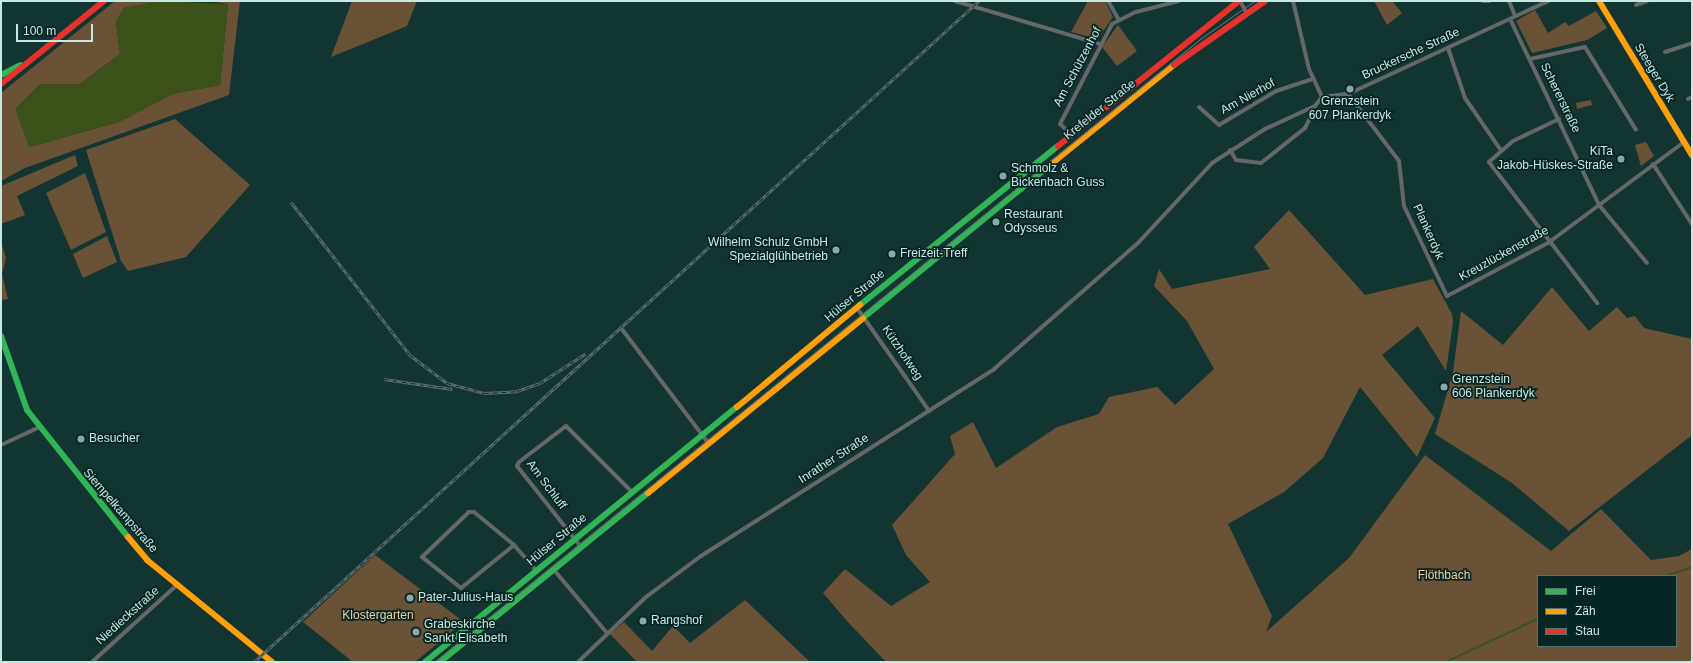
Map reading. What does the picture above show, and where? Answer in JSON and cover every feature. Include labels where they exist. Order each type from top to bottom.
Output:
[{"type":"street","points":[[1,84],[104,1]]},
{"type":"street","points":[[955,1],[1100,44]]},
{"type":"street","points":[[1108,1],[1119,20]]},
{"type":"street","name":"Am Schützenhof","points":[[1072,135],[1060,124],[1100,44],[1119,20],[1136,12],[1179,1]]},
{"type":"street","name":"Krefelder Straße","points":[[1040,160],[1240,1],[1246,12]]},
{"type":"street","name":"Krefelder Straße","points":[[970,230],[1193,49],[1246,12],[1265,1]]},
{"type":"street","points":[[1293,1],[1313,79],[1322,97],[1314,109],[1305,128],[1261,164],[1236,160],[1230,150],[1290,116],[1314,109]]},
{"type":"street","points":[[1483,1],[1489,1]]},
{"type":"street","points":[[1509,1],[1515,16]]},
{"type":"street","name":"Bruckersche Straße","points":[[1322,97],[1348,94],[1548,1]]},
{"type":"street","name":"Steeger Dyk","points":[[1599,1],[1692,155]]},
{"type":"street","points":[[1636,5],[1647,1]]},
{"type":"street","name":"Schererstraße","points":[[1510,18],[1599,205],[1647,263]]},
{"type":"street","points":[[1665,52],[1692,43]]},
{"type":"street","points":[[1530,59],[1585,47],[1636,130]]},
{"type":"street","points":[[1448,48],[1465,98],[1500,149]]},
{"type":"street","points":[[1,75],[32,59]]},
{"type":"street","name":"Am Nierhof","points":[[1199,107],[1219,124],[1276,91],[1313,79]]},
{"type":"street","name":"Plankerdyk","points":[[1348,94],[1399,161],[1404,206],[1447,296]]},
{"type":"street","points":[[1559,119],[1500,149],[1489,162],[1548,243],[1597,303]]},
{"type":"street","name":"Kreuzlückenstraße","points":[[1447,296],[1548,243],[1684,142]]},
{"type":"street","name":"Inrather Straße","points":[[578,662],[607,633],[701,556],[994,369],[1101,272],[1138,243],[1212,163],[1230,150]]},
{"type":"street","name":"Hülser Straße","points":[[425,662],[537,571],[574,538],[703,435],[1040,160]]},
{"type":"street","points":[[1653,164],[1692,224]]},
{"type":"street","name":"Hülser Straße","points":[[440,662],[970,230]]},
{"type":"street","name":"Kützhofweg","points":[[857,308],[865,317],[929,411]]},
{"type":"street","points":[[621,328],[709,444]]},
{"type":"street","name":"Siempelkampstraße","points":[[1,336],[24,403],[37,428],[147,560],[272,662]]},
{"type":"street","name":"Am Schluff","points":[[581,548],[518,466],[519,462],[566,426],[632,492]]},
{"type":"street","points":[[1,445],[37,428]]},
{"type":"street","points":[[514,546],[461,588],[422,557],[469,512],[474,512],[514,546],[537,571]]},
{"type":"street","name":"Hülser Straße","points":[[554,570],[607,633]]},
{"type":"street","name":"Niedieckstraße","points":[[92,662],[177,585]]},
{"type":"green space","points":[[115,1],[161,1],[124,8],[116,22],[120,54],[80,84],[40,84],[29,147],[119,122],[172,94],[220,85],[228,4],[210,1],[240,1],[229,95],[25,168],[1,181],[1,93]]},
{"type":"green space","points":[[352,1],[417,1],[407,26],[331,57]]},
{"type":"green space","points":[[1088,1],[1105,1],[1113,17],[1098,39],[1071,32]]},
{"type":"green space","points":[[1374,1],[1392,1],[1402,13],[1387,25]]},
{"type":"green space","points":[[1535,10],[1548,33],[1565,22],[1569,26],[1596,11],[1607,28],[1587,40],[1532,53],[1516,21]]},
{"type":"green space","points":[[1118,25],[1137,51],[1117,66],[1102,47]]},
{"type":"green space","points":[[1591,100],[1592,105],[1577,109],[1576,103]]},
{"type":"green space","points":[[175,119],[250,185],[186,257],[128,271],[121,261],[86,150]]},
{"type":"green space","points":[[1646,142],[1654,156],[1641,166],[1635,145]]},
{"type":"green space","points":[[75,155],[78,166],[17,196],[25,215],[1,224],[1,186]]},
{"type":"green space","points":[[85,173],[106,232],[71,250],[46,193]]},
{"type":"green space","points":[[1289,210],[1365,295],[1433,279],[1452,314],[1453,322],[1446,371],[1418,326],[1382,355],[1435,418],[1417,457],[1360,387],[1323,458],[1284,492],[1228,524],[1272,616],[1266,632],[1349,558],[1425,455],[1551,551],[1601,509],[1651,560],[1679,556],[1692,549],[1692,662],[886,662],[823,593],[845,569],[891,606],[930,582],[906,555],[892,525],[955,454],[950,436],[973,422],[996,468],[1057,427],[1099,414],[1109,397],[1157,387],[1175,405],[1214,369],[1187,321],[1154,286],[1159,269],[1172,289],[1270,269],[1254,247]]},
{"type":"green space","points":[[107,236],[117,262],[83,278],[73,254]]},
{"type":"green space","points":[[1,242],[6,258],[2,274],[8,299],[1,300]]},
{"type":"green space","points":[[1552,287],[1589,331],[1617,307],[1627,318],[1635,316],[1644,328],[1692,339],[1692,435],[1569,531],[1512,483],[1435,434],[1453,372],[1461,311],[1503,345]]},
{"type":"green space","name":"Klostergarten","points":[[375,555],[464,622],[415,662],[353,662],[303,622]]},
{"type":"green space","points":[[745,600],[810,662],[637,662],[610,634],[624,622],[652,651],[673,626],[690,643]]},
{"type":"shaded area","points":[[161,1],[228,4],[220,85],[172,94],[119,122],[29,147],[15,109],[40,84],[80,84],[120,54],[116,22],[124,8]]},
{"type":"waterway","name":"Flöthbach","points":[[1669,575],[1692,567]]},
{"type":"waterway","name":"Flöthbach","points":[[1446,662],[1537,619]]},
{"type":"tram line","points":[[434,662],[1200,39],[1254,1]]},
{"type":"railway","points":[[254,662],[979,1]]},
{"type":"railway","points":[[291,202],[410,355],[447,383],[484,393],[517,391],[540,383],[585,354]]},
{"type":"railway","points":[[384,379],[452,389]]},
{"type":"traffic: fast","points":[[1,75],[21,65]]},
{"type":"traffic: fast","points":[[860,305],[1058,146]]},
{"type":"traffic: fast","points":[[863,318],[1045,169]]},
{"type":"traffic: fast","points":[[1,336],[27,410],[128,537]]},
{"type":"traffic: fast","points":[[425,662],[737,407]]},
{"type":"traffic: fast","points":[[440,662],[648,493]]},
{"type":"traffic: slow","points":[[1599,1],[1692,155]]},
{"type":"traffic: slow","points":[[1045,169],[1174,65]]},
{"type":"traffic: slow","points":[[737,407],[860,305]]},
{"type":"traffic: slow","points":[[648,493],[863,318]]},
{"type":"traffic: slow","points":[[128,537],[147,560],[272,662]]},
{"type":"traffic: jam","points":[[1,84],[104,1]]},
{"type":"traffic: jam","points":[[1058,146],[1239,1]]},
{"type":"traffic: jam","points":[[1174,65],[1265,1]]},
{"type":"place","name":"Grenzstein 607 Plankerdyk","points":[[1350,89]]},
{"type":"place","name":"KiTa Jakob-Hüskes-Straße","points":[[1621,159]]},
{"type":"place","name":"Schmolz & Bickenbach Guss","points":[[1003,176]]},
{"type":"place","name":"Restaurant Odysseus","points":[[996,222]]},
{"type":"place","name":"Wilhelm Schulz GmbH Spezialglühbetrieb","points":[[836,250]]},
{"type":"place","name":"Freizeit-Treff","points":[[892,254]]},
{"type":"place","name":"Grenzstein 606 Plankerdyk","points":[[1444,387]]},
{"type":"place","name":"Besucher","points":[[81,439]]},
{"type":"place","name":"Pater-Julius-Haus","points":[[410,598]]},
{"type":"place","name":"Rangshof","points":[[643,621]]},
{"type":"place","name":"Grabeskirche Sankt Elisabeth","points":[[416,632]]}]
